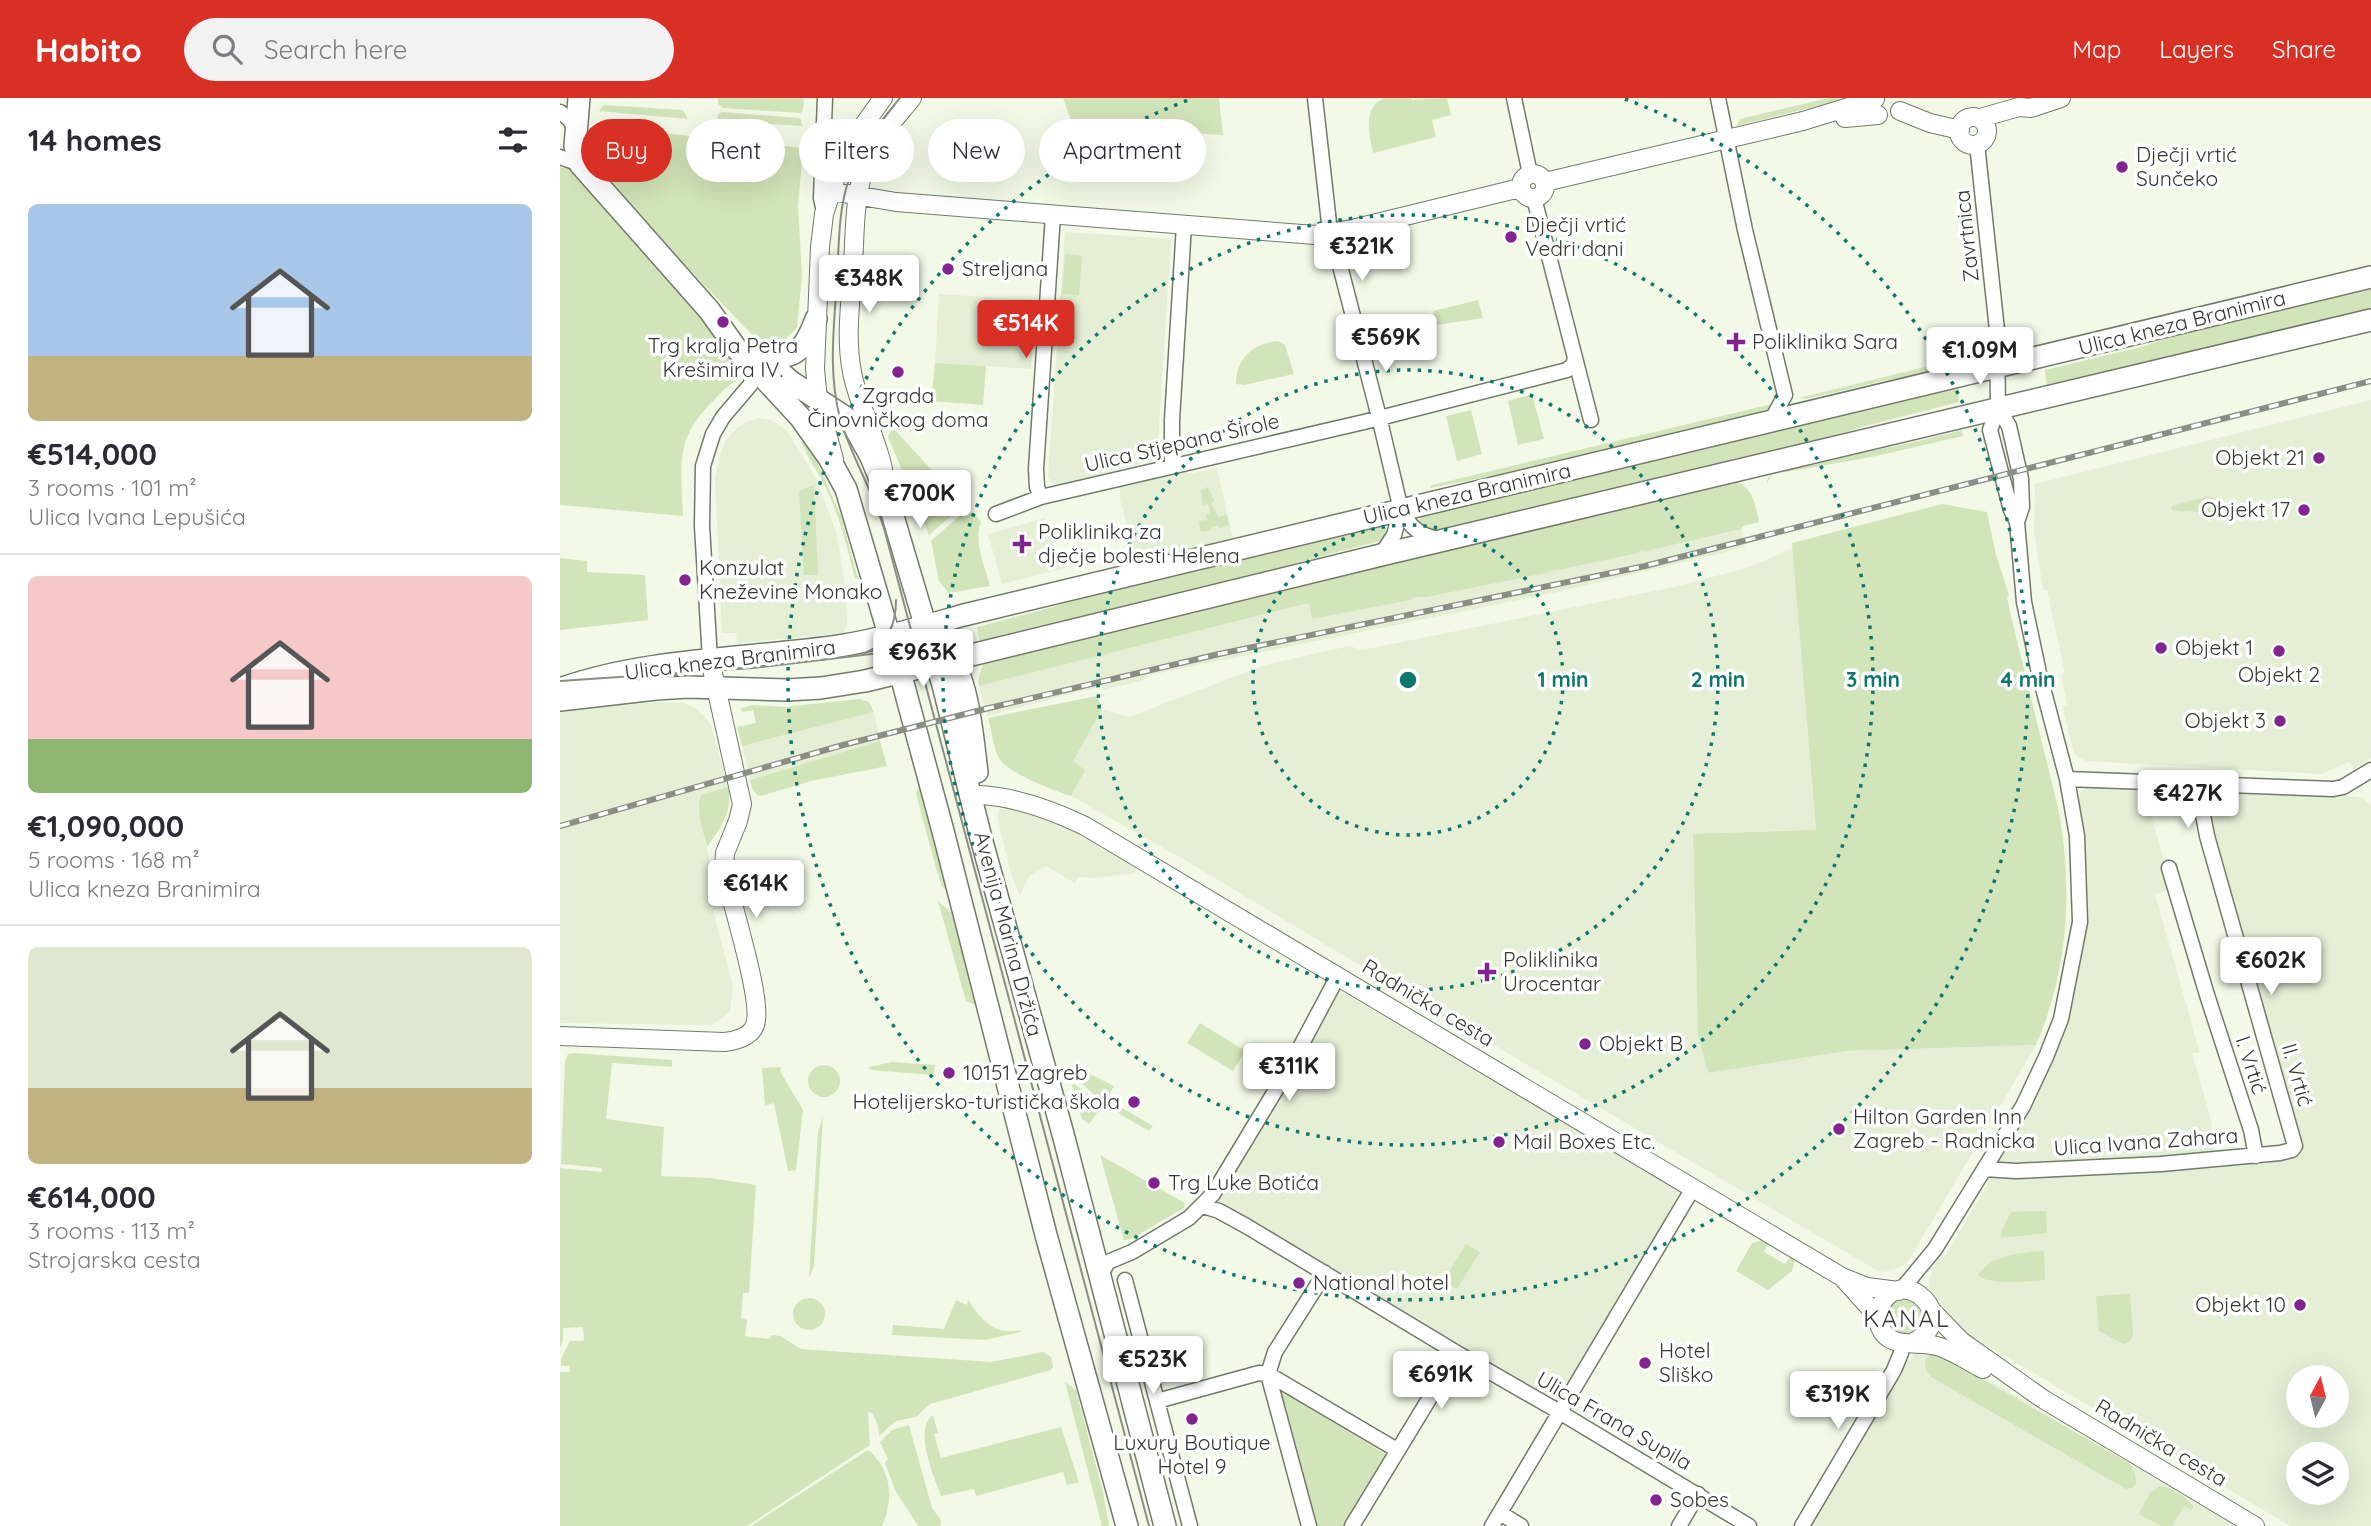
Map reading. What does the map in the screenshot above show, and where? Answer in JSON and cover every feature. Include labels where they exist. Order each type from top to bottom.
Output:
[{"type":"main road","points":[[571,133],[635,227],[709,310],[724,334],[755,359],[845,416],[856,428],[887,496],[926,626]]},
{"type":"main road","name":"Ulica kneza Branimira","points":[[560,689],[629,672],[839,646],[890,636],[2371,277]]},
{"type":"main road","points":[[755,359],[790,356],[803,347],[816,319]]},
{"type":"main road","name":"Ulica kneza Branimira","points":[[560,700],[656,689],[821,688],[900,672],[2371,320]]},
{"type":"main road","points":[[755,359],[808,428],[841,479],[855,515],[890,636]]},
{"type":"main road","name":"Avenija Marina Držića","points":[[926,626],[946,662],[981,838],[1045,1069],[1165,1526]]},
{"type":"main road","name":"Avenija Marina Držića","points":[[890,636],[943,831],[1039,1209],[1127,1526]]},
{"type":"main road","points":[[946,662],[961,680],[972,733],[980,795],[981,838]]},
{"type":"street","points":[[824,214],[821,198],[825,98]]},
{"type":"street","points":[[841,479],[818,400],[815,369],[824,214],[850,144],[883,98]]},
{"type":"street","points":[[887,496],[878,447],[859,398],[849,357],[849,327],[858,197],[867,163],[875,147],[912,98]]},
{"type":"street","points":[[1315,98],[1331,233],[1380,418],[1401,510],[1408,523],[1423,536],[1444,540]]},
{"type":"street","points":[[1514,98],[1532,186],[1591,420]]},
{"type":"street","points":[[1718,98],[1784,395],[1771,421]]},
{"type":"street","points":[[831,191],[896,202],[1308,235],[1331,233],[1876,104],[1891,118],[1900,105],[1930,123],[1960,130],[1967,119],[1981,132],[2021,116],[2031,108],[2062,98]]},
{"type":"street","name":"Zavrtnica","points":[[1981,132],[1997,318],[1998,408],[1990,430],[2011,510],[2017,522],[2024,602],[2039,673],[2067,779]]},
{"type":"street","points":[[1041,497],[1037,487],[1037,469],[1053,215]]},
{"type":"street","points":[[1172,465],[1172,420],[1184,225]]},
{"type":"street","name":"Ulica Stjepana Širole","points":[[996,514],[1041,497],[1380,418],[1567,370],[1573,365],[1575,358]]},
{"type":"street","points":[[560,1036],[724,1042],[737,1040],[754,1028],[756,1000],[724,866],[725,853],[741,813],[741,795],[710,660],[702,526],[702,466],[713,434],[723,417],[751,384],[755,359]]},
{"type":"street","points":[[1784,395],[1810,411]]},
{"type":"street","points":[[1381,555],[1394,536],[1401,510]]},
{"type":"street","points":[[1908,1343],[1888,1338],[1878,1322],[1880,1306],[1885,1299],[1900,1291],[1935,1249],[2023,1106],[2061,1019],[2080,922],[2077,836],[2067,779],[2333,789],[2343,787],[2371,770]]},
{"type":"street","name":"II. Vrtić","points":[[2203,784],[2203,815],[2207,836],[2293,1134]]},
{"type":"street","name":"Radnička cesta","points":[[980,795],[1032,804],[1076,822],[1145,860],[1842,1277],[1867,1287],[1900,1291]]},
{"type":"street","name":"I. Vrtić","points":[[2169,868],[2256,1156]]},
{"type":"street","points":[[1100,1276],[1108,1262],[1132,1252],[1189,1218],[1203,1206],[1220,1184],[1258,1120],[1320,1014],[1338,976]]},
{"type":"street","name":"Ulica Ivana Zahara","points":[[1984,1169],[2016,1171],[2256,1156],[2292,1150],[2295,1146],[2293,1134]]},
{"type":"street","points":[[1521,1526],[1496,1520],[1693,1188]]},
{"type":"street","name":"Ulica Frana Supila","points":[[1203,1206],[1219,1211],[1248,1227],[1749,1526]]},
{"type":"street","points":[[1802,1526],[1894,1370],[1901,1353],[1908,1343],[1927,1333],[1932,1318],[1927,1304],[1924,1275],[1935,1249]]},
{"type":"street","points":[[1309,1526],[1268,1374],[1275,1352],[1325,1273]]},
{"type":"street","name":"Radnička cesta","points":[[1842,1277],[1870,1308],[1878,1322]]},
{"type":"street","points":[[1125,1280],[1190,1526]]},
{"type":"street","points":[[1900,1291],[1917,1293],[1927,1304]]},
{"type":"street","name":"Radnička cesta","points":[[1927,1304],[1961,1341],[2043,1399]]},
{"type":"street","name":"Radnička cesta","points":[[1908,1343],[1940,1347],[2043,1399],[2255,1526]]},
{"type":"street","points":[[1352,1526],[1457,1353]]},
{"type":"street","points":[[1157,1401],[1259,1373],[1268,1374],[1397,1450]]},
{"type":"street","points":[[1679,1526],[1698,1494]]},
{"type":"shaded area","points":[[1065,232],[1171,239],[1157,459],[1059,485],[1051,482],[1048,477]]},
{"type":"shaded area","points":[[939,294],[1035,300],[1031,369],[935,363]]},
{"type":"shaded area","points":[[2371,400],[2371,758],[2354,769],[2349,762],[2321,774],[2086,761],[2078,757],[2074,753],[2062,705],[2067,705],[2061,675],[2065,674],[2047,590],[2043,590],[2034,532],[2035,484]]},
{"type":"shaded area","points":[[760,418],[772,420],[787,431],[817,480],[837,535],[846,593],[847,624],[844,633],[737,643],[736,633],[722,633],[715,480],[726,440],[737,428]]},
{"type":"shaded area","points":[[1217,468],[1234,543],[1138,565],[1120,500],[1120,486],[1185,470],[1190,474]]},
{"type":"shaded area","name":"Poliklinika za dječje bolesti Helena","points":[[1045,518],[1057,556],[1063,555],[1066,568],[1002,584],[988,534]]},
{"type":"shaded area","points":[[1741,529],[1745,547],[1706,557],[1553,593],[1150,675],[1144,680],[1103,690],[1101,686],[987,716],[979,686],[1309,603],[1312,619],[1413,597],[1427,597],[1546,573]]},
{"type":"shaded area","points":[[1793,548],[1816,831],[1693,835],[1698,1035],[1708,1073],[1846,1051],[2036,1045],[1906,1264],[1888,1272],[1878,1271],[1183,859],[1071,796],[1085,770],[1073,761],[1102,709],[1129,717],[1265,665],[1349,646],[1362,650],[1674,587],[1750,567]]},
{"type":"shaded area","points":[[660,702],[683,703],[694,707],[704,716],[711,725],[728,787],[701,795],[698,810],[719,904],[713,911],[733,986],[730,1012],[712,1025],[560,1023],[560,709]]},
{"type":"shaded area","points":[[874,712],[880,741],[750,780],[742,746]]},
{"type":"shaded area","points":[[2088,786],[2153,788],[2152,820],[2173,889],[2155,894],[2200,1053],[2192,1053],[2211,1119],[2216,1162],[2302,1153],[2224,884],[2206,810],[2205,790],[2351,796],[2362,798],[2371,806],[2371,1526],[2290,1526],[1975,1338],[1974,1346],[1969,1343],[1930,1291],[1929,1281],[1933,1267],[1938,1259],[1945,1256],[1988,1184],[1985,1180],[2045,1076],[2065,1026],[2081,962],[2087,910],[2086,853],[2078,799]]},
{"type":"shaded area","points":[[999,809],[1043,812],[1137,865],[1135,873],[1096,878],[1078,877],[1075,883],[1046,866],[1029,876],[1020,896],[1011,874],[997,816]]},
{"type":"shaded area","points":[[1340,991],[1681,1190],[1561,1404],[1215,1203],[1259,1134]]},
{"type":"shaded area","points":[[1918,1351],[1942,1352],[2234,1526],[1810,1526],[1907,1362]]},
{"type":"green space","points":[[718,98],[804,98],[801,113],[723,108],[718,104]]},
{"type":"green space","points":[[1063,98],[1219,98],[1223,135],[1206,134],[1206,119],[1070,119]]},
{"type":"green space","points":[[1385,98],[1447,98],[1451,115],[1432,120],[1436,137],[1373,153],[1369,129],[1370,114],[1373,107]]},
{"type":"green space","points":[[1829,98],[1847,99],[1736,126],[1740,119]]},
{"type":"green space","points":[[604,105],[683,110],[688,119],[599,111]]},
{"type":"green space","points":[[722,112],[800,119],[799,126],[785,125],[785,119],[717,119],[718,114]]},
{"type":"green space","points":[[672,134],[686,136],[686,182],[785,182],[785,146],[799,148],[798,206],[802,275],[797,328],[771,351],[758,341],[605,182],[672,182]]},
{"type":"green space","points":[[560,167],[571,169],[613,215],[741,366],[740,380],[726,388],[702,413],[686,440],[681,466],[683,516],[560,505]]},
{"type":"green space","points":[[1065,254],[1082,256],[1079,295],[1062,294]]},
{"type":"green space","points":[[2371,285],[2371,312],[2047,390],[2045,370]]},
{"type":"green space","points":[[1478,300],[1483,318],[1436,325],[1433,311]]},
{"type":"green space","points":[[1278,341],[1285,345],[1294,374],[1244,385],[1236,384],[1239,367],[1248,354],[1261,345]]},
{"type":"green space","points":[[1953,360],[1956,369],[1883,381],[1806,399],[1799,398]]},
{"type":"green space","points":[[935,363],[986,366],[983,405],[931,401]]},
{"type":"green space","points":[[1958,384],[1959,402],[1865,426],[1805,446],[1433,534],[1419,524],[1420,515]]},
{"type":"green space","points":[[1532,394],[1544,439],[1518,445],[1508,401]]},
{"type":"green space","points":[[1772,404],[1766,412],[1572,461],[1430,488],[1432,485]]},
{"type":"green space","points":[[1471,410],[1482,454],[1457,461],[1446,416]]},
{"type":"green space","points":[[894,429],[964,505],[929,535],[888,437]]},
{"type":"green space","points":[[1962,430],[1963,436],[1876,456],[1787,472],[1783,470],[1773,474],[1766,484],[1768,478],[1777,470]]},
{"type":"green space","points":[[800,435],[807,440],[841,516],[858,579],[855,579],[834,507],[807,455]]},
{"type":"green space","points":[[1735,481],[1750,493],[1759,522],[1741,529],[1546,573],[1427,597],[1413,597],[1410,600],[1312,619],[1309,603],[979,686],[984,661],[994,657]]},
{"type":"green space","points":[[814,485],[818,575],[804,575],[799,491]]},
{"type":"green space","points":[[1208,487],[1218,517],[1227,515],[1229,525],[1219,528],[1218,525],[1201,532],[1198,521],[1207,520],[1206,514],[1210,513],[1208,504],[1203,505],[1201,490]]},
{"type":"green space","points":[[2209,496],[2218,503],[2210,513],[2171,510],[2172,506]]},
{"type":"green space","points":[[1942,504],[1987,512],[2059,812],[2066,871],[2065,930],[2055,989],[2036,1045],[1846,1051],[1708,1073],[1698,1035],[1693,834],[1816,830],[1792,543]]},
{"type":"green space","points":[[966,510],[975,514],[981,522],[979,546],[990,586],[949,593],[939,581],[931,541]]},
{"type":"green space","points":[[1384,524],[1385,537],[1376,542],[1261,575],[980,645],[977,627],[1129,583]]},
{"type":"green space","points":[[560,558],[587,561],[587,572],[645,575],[648,620],[560,630]]},
{"type":"green space","points":[[1097,696],[1102,709],[1073,761],[1085,770],[1071,796],[1023,776],[1006,766],[998,757],[988,718]]},
{"type":"green space","points":[[859,699],[869,702],[874,712],[742,746],[737,727],[756,723],[753,710],[742,712],[741,708],[753,705],[784,707]]},
{"type":"green space","points":[[880,741],[887,766],[811,781],[761,796],[752,788],[750,780]]},
{"type":"green space","points":[[728,787],[727,811],[707,847],[699,814],[701,795]]},
{"type":"green space","points":[[918,788],[921,788],[951,895],[942,886],[938,875],[916,794]]},
{"type":"green space","points":[[938,901],[953,914],[957,925],[975,1005],[966,1001]]},
{"type":"green space","points":[[1200,1023],[1245,1051],[1233,1071],[1187,1043]]},
{"type":"green space","points":[[568,1054],[672,1060],[672,1067],[612,1063],[606,1119],[664,1127],[661,1176],[710,1178],[756,1185],[749,1293],[743,1293],[741,1318],[747,1320],[745,1336],[769,1339],[772,1335],[780,1336],[801,1349],[991,1362],[1043,1352],[1051,1357],[1053,1367],[1051,1370],[930,1404],[916,1417],[896,1421],[879,1436],[878,1425],[872,1413],[868,1412],[870,1445],[747,1526],[560,1526],[560,1372],[570,1372],[569,1366],[561,1366],[561,1359],[570,1341],[584,1341],[583,1327],[563,1328],[560,1348],[560,1168],[602,1172],[602,1168],[561,1164],[565,1061]]},
{"type":"green space","points":[[892,1062],[935,1065],[934,1075],[870,1070],[869,1067]]},
{"type":"green space","points":[[824,1065],[836,1069],[840,1081],[836,1093],[824,1097],[812,1093],[808,1081],[812,1069]]},
{"type":"green space","points":[[782,1067],[780,1071],[803,1110],[796,1170],[788,1171],[774,1103],[765,1106],[762,1068]]},
{"type":"green space","points":[[1080,1069],[1114,1086],[1107,1099],[1153,1126],[1149,1131],[1108,1107],[1069,1072]]},
{"type":"green space","points":[[1075,1084],[1105,1108],[1097,1113],[1089,1124],[1082,1119],[1072,1085]]},
{"type":"green space","points":[[823,1116],[814,1266],[809,1278],[818,1132]]},
{"type":"green space","points":[[1100,1155],[1185,1203],[1184,1208],[1131,1239],[1124,1240]]},
{"type":"green space","points":[[2046,1211],[2047,1233],[2001,1238],[2011,1212]]},
{"type":"green space","points":[[1763,1240],[1768,1243],[1764,1252],[1785,1264],[1791,1255],[1795,1260],[1792,1271],[1768,1290],[1736,1271],[1752,1243]]},
{"type":"green space","points":[[1466,1244],[1480,1252],[1457,1289],[1443,1281]]},
{"type":"green space","points":[[2044,1251],[2045,1280],[2000,1282],[1978,1275],[1999,1259]]},
{"type":"green space","points":[[2130,1294],[2133,1334],[2130,1342],[2123,1344],[2099,1331],[2096,1296]]},
{"type":"green space","points":[[809,1298],[820,1303],[825,1314],[820,1325],[809,1330],[798,1325],[793,1314],[798,1303]]},
{"type":"green space","points":[[968,1299],[989,1325],[1003,1331],[1021,1330],[1020,1332],[985,1340],[892,1335],[893,1325],[944,1329],[956,1300],[967,1305]]},
{"type":"green space","points":[[1901,1299],[1914,1302],[1922,1310],[1918,1329],[1911,1334],[1902,1333],[1889,1323],[1887,1315],[1890,1307]]},
{"type":"green space","points":[[1930,1354],[1938,1354],[2129,1463],[2136,1483],[2132,1488],[2126,1489],[1931,1377],[1926,1370],[1925,1361]]},
{"type":"green space","points":[[1065,1382],[1076,1390],[1103,1492],[1109,1526],[1102,1526]]},
{"type":"green space","points":[[1283,1391],[1387,1455],[1344,1526],[1315,1526],[1279,1396]]},
{"type":"green space","points":[[933,1415],[938,1433],[934,1434],[941,1458],[1061,1427],[1079,1482],[1067,1485],[1063,1472],[976,1496],[974,1489],[941,1496],[925,1442],[927,1422]]},
{"type":"green space","points":[[909,1425],[932,1508],[941,1520],[940,1526],[918,1526],[895,1490],[885,1463],[888,1459],[880,1442],[892,1430]]},
{"type":"green space","points":[[866,1451],[870,1451],[883,1468],[889,1486],[888,1506],[882,1526],[751,1526]]},
{"type":"green space","points":[[2160,1486],[2178,1493],[2193,1506],[2192,1510],[2184,1506],[2172,1526],[2161,1526],[2139,1514],[2150,1493]]},
{"type":"tram line","points":[[900,98],[859,157],[849,179],[843,203],[833,349],[836,401],[850,447],[885,532],[1149,1526]]},
{"type":"tram line","points":[[865,653],[880,644],[889,632],[896,600]]},
{"type":"tram line","points":[[560,681],[753,668],[880,653],[903,656],[914,664],[921,674]]},
{"type":"railway","points":[[560,826],[843,745],[985,709],[1219,654],[1645,566],[2371,381]]},
{"type":"place","name":"Dječji vrtić Sunčeko","points":[[2122,167]]},
{"type":"place","name":"Dječji vrtić Vedri dani","points":[[1511,237]]},
{"type":"place","name":"Streljana","points":[[948,269]]},
{"type":"place","name":"Trg kralja Petra Krešimira IV.","points":[[723,322]]},
{"type":"place","name":"Poliklinika Sara","points":[[1736,342]]},
{"type":"place","name":"Zgrada Činovničkog doma","points":[[898,372]]},
{"type":"place","name":"Objekt 21","points":[[2319,458]]},
{"type":"place","name":"Objekt 17","points":[[2304,510]]},
{"type":"place","name":"Poliklinika za dječje bolesti Helena","points":[[1022,544]]},
{"type":"place","name":"Konzulat Kneževine Monako","points":[[685,580]]},
{"type":"place","name":"Objekt 1","points":[[2161,648]]},
{"type":"place","name":"Objekt 2","points":[[2279,651]]},
{"type":"place","name":"Objekt 3","points":[[2280,721]]},
{"type":"place","name":"Poliklinika Urocentar","points":[[1487,972]]},
{"type":"place","name":"Objekt B","points":[[1585,1044]]},
{"type":"place","name":"10151 Zagreb","points":[[949,1073]]},
{"type":"place","name":"Hotelijersko-turistička škola","points":[[1134,1102]]},
{"type":"place","name":"Hilton Garden Inn Zagreb - Radnicka","points":[[1839,1129]]},
{"type":"place","name":"Mail Boxes Etc.","points":[[1499,1142]]},
{"type":"place","name":"Trg Luke Botića","points":[[1154,1183]]},
{"type":"place","name":"National hotel","points":[[1299,1283]]},
{"type":"place","name":"Objekt 10","points":[[2300,1305]]},
{"type":"place","name":"Hotel Sliško","points":[[1645,1363]]},
{"type":"place","name":"Luxury Boutique Hotel 9","points":[[1192,1419]]},
{"type":"place","name":"Sobes","points":[[1656,1500]]},
{"type":"district","name":"KANAL","points":[[1907,1319]]}]
